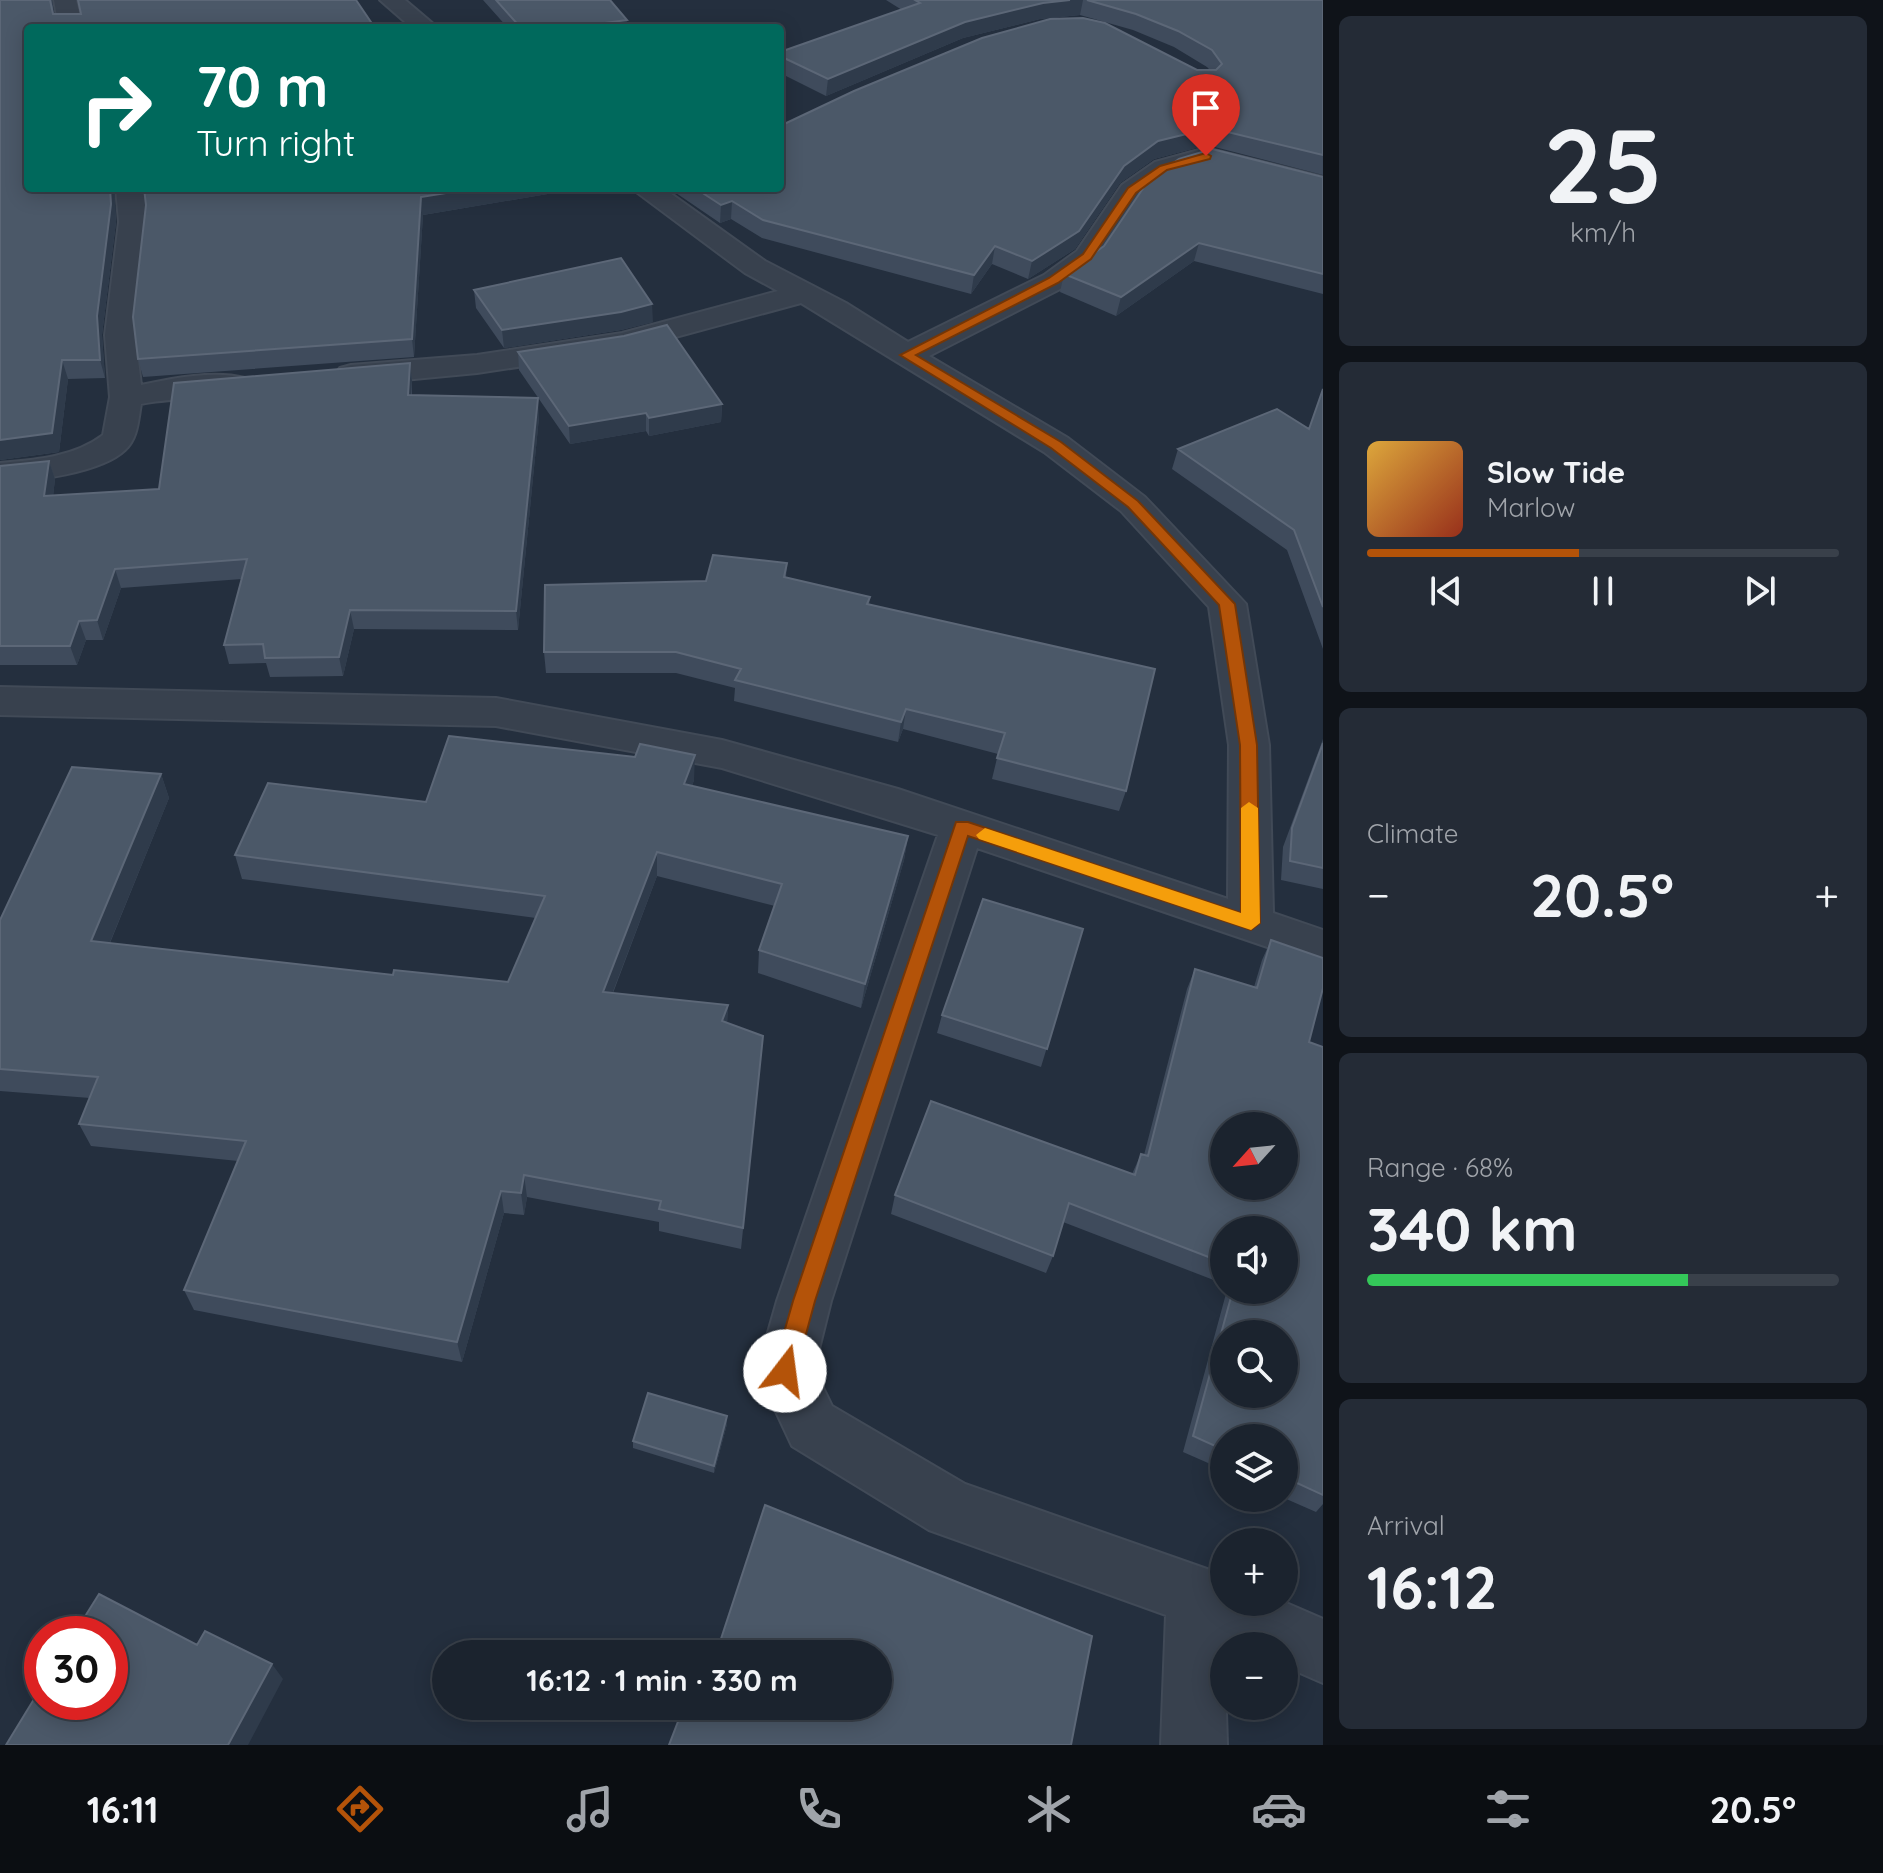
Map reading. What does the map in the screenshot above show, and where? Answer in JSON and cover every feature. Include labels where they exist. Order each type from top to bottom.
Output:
[{"type":"street","points":[[65,0],[70,24]]},
{"type":"street","points":[[401,1],[422,24]]},
{"type":"street","points":[[906,355],[1054,281],[1087,257],[1132,191],[1164,168],[1206,156],[1323,185]]},
{"type":"street","points":[[0,473],[42,470],[93,455],[113,444],[119,436],[126,397],[120,335],[133,222],[130,192]]},
{"type":"street","points":[[651,192],[755,267],[805,293],[1056,445],[1122,495],[1227,604],[1249,745],[1251,923]]},
{"type":"street","points":[[325,378],[477,364],[624,342],[805,293]]},
{"type":"street","points":[[126,397],[168,389],[263,383]]},
{"type":"street","points":[[0,701],[496,712],[722,754],[883,800],[1323,948]]},
{"type":"street","points":[[962,827],[809,1286],[785,1371],[812,1426],[950,1509],[1198,1595],[1323,1651]]},
{"type":"street","points":[[1194,1745],[1198,1595]]},
{"type":"building","points":[[0,0],[50,0],[53,14],[81,14],[78,0],[356,0],[372,24],[24,24],[24,192],[110,192],[111,204],[97,316],[100,360],[62,360],[52,433],[0,440]]},
{"type":"building","points":[[496,0],[610,0],[627,20],[598,24],[517,24]]},
{"type":"building","points":[[915,0],[1070,0],[1043,3],[965,22],[828,79],[784,58],[784,51],[920,3]]},
{"type":"building","points":[[1087,0],[1323,0],[1323,155],[1211,128],[1158,141],[1124,166],[1079,231],[1032,261],[995,246],[974,275],[763,220],[732,201],[721,205],[701,192],[784,192],[784,124],[854,91],[982,38],[1050,19],[1083,18],[1105,23],[1197,70],[1216,70],[1222,64],[1212,50],[1178,31],[1136,14]]},
{"type":"building","points":[[1212,149],[1323,177],[1323,274],[1199,243],[1121,297],[1064,274],[1104,246],[1148,181],[1179,159]]},
{"type":"building","points":[[144,192],[452,192],[421,197],[412,339],[138,359],[133,317],[146,205]]},
{"type":"building","points":[[621,258],[652,304],[621,312],[502,330],[474,290]]},
{"type":"building","points":[[667,325],[722,404],[649,418],[646,413],[569,426],[518,352],[624,336]]},
{"type":"building","points":[[410,363],[408,395],[538,398],[516,611],[350,610],[339,657],[265,658],[263,644],[224,645],[247,559],[115,569],[97,620],[79,621],[70,646],[0,646],[0,466],[49,461],[44,496],[159,489],[174,383]]},
{"type":"building","points":[[1323,389],[1323,607],[1294,530],[1178,449],[1277,409],[1309,429]]},
{"type":"building","points":[[713,555],[787,563],[784,577],[870,597],[867,604],[1155,669],[1126,791],[997,758],[1005,733],[906,709],[901,722],[735,680],[741,669],[676,652],[544,652],[545,585],[706,581]]},
{"type":"building","points":[[449,736],[635,757],[640,744],[695,755],[684,784],[908,836],[865,984],[759,950],[782,884],[657,852],[603,992],[728,1005],[722,1021],[763,1036],[743,1228],[659,1209],[661,1201],[524,1175],[521,1193],[501,1191],[457,1342],[184,1290],[246,1141],[79,1124],[98,1077],[0,1069],[0,920],[72,767],[161,774],[91,941],[393,975],[394,970],[508,982],[545,896],[235,855],[268,783],[426,802]]},
{"type":"building","points":[[1323,743],[1323,868],[1290,861],[1292,828]]},
{"type":"building","points":[[983,899],[1083,929],[1047,1049],[942,1015]]},
{"type":"building","points":[[1271,940],[1323,958],[1323,988],[1309,1042],[1323,1047],[1323,1495],[1298,1483],[1298,1424],[1210,1424],[1210,1444],[1193,1436],[1210,1374],[1210,1408],[1298,1408],[1298,1320],[1225,1320],[1229,1304],[1298,1304],[1298,1216],[1210,1216],[1210,1258],[1069,1203],[1053,1256],[895,1195],[931,1101],[1135,1175],[1141,1154],[1148,1156],[1195,969],[1257,988]]},
{"type":"building","points":[[648,1393],[727,1416],[714,1466],[633,1441]]},
{"type":"building","points":[[765,1505],[1092,1636],[1071,1745],[669,1745],[679,1720],[892,1720],[892,1640],[721,1640]]},
{"type":"building","points":[[99,1594],[197,1645],[205,1631],[272,1664],[228,1745],[6,1745],[24,1716],[24,1720],[128,1720],[128,1616],[85,1616]]},
{"type":"slow traffic","points":[[985,835],[1251,923],[1249,808]]},
{"type":"route","points":[[785,1371],[804,1301],[962,827],[1251,923],[1249,745],[1227,604],[1133,504],[1056,445],[906,355],[1054,281],[1087,257],[1132,191],[1164,168],[1206,156]]}]
